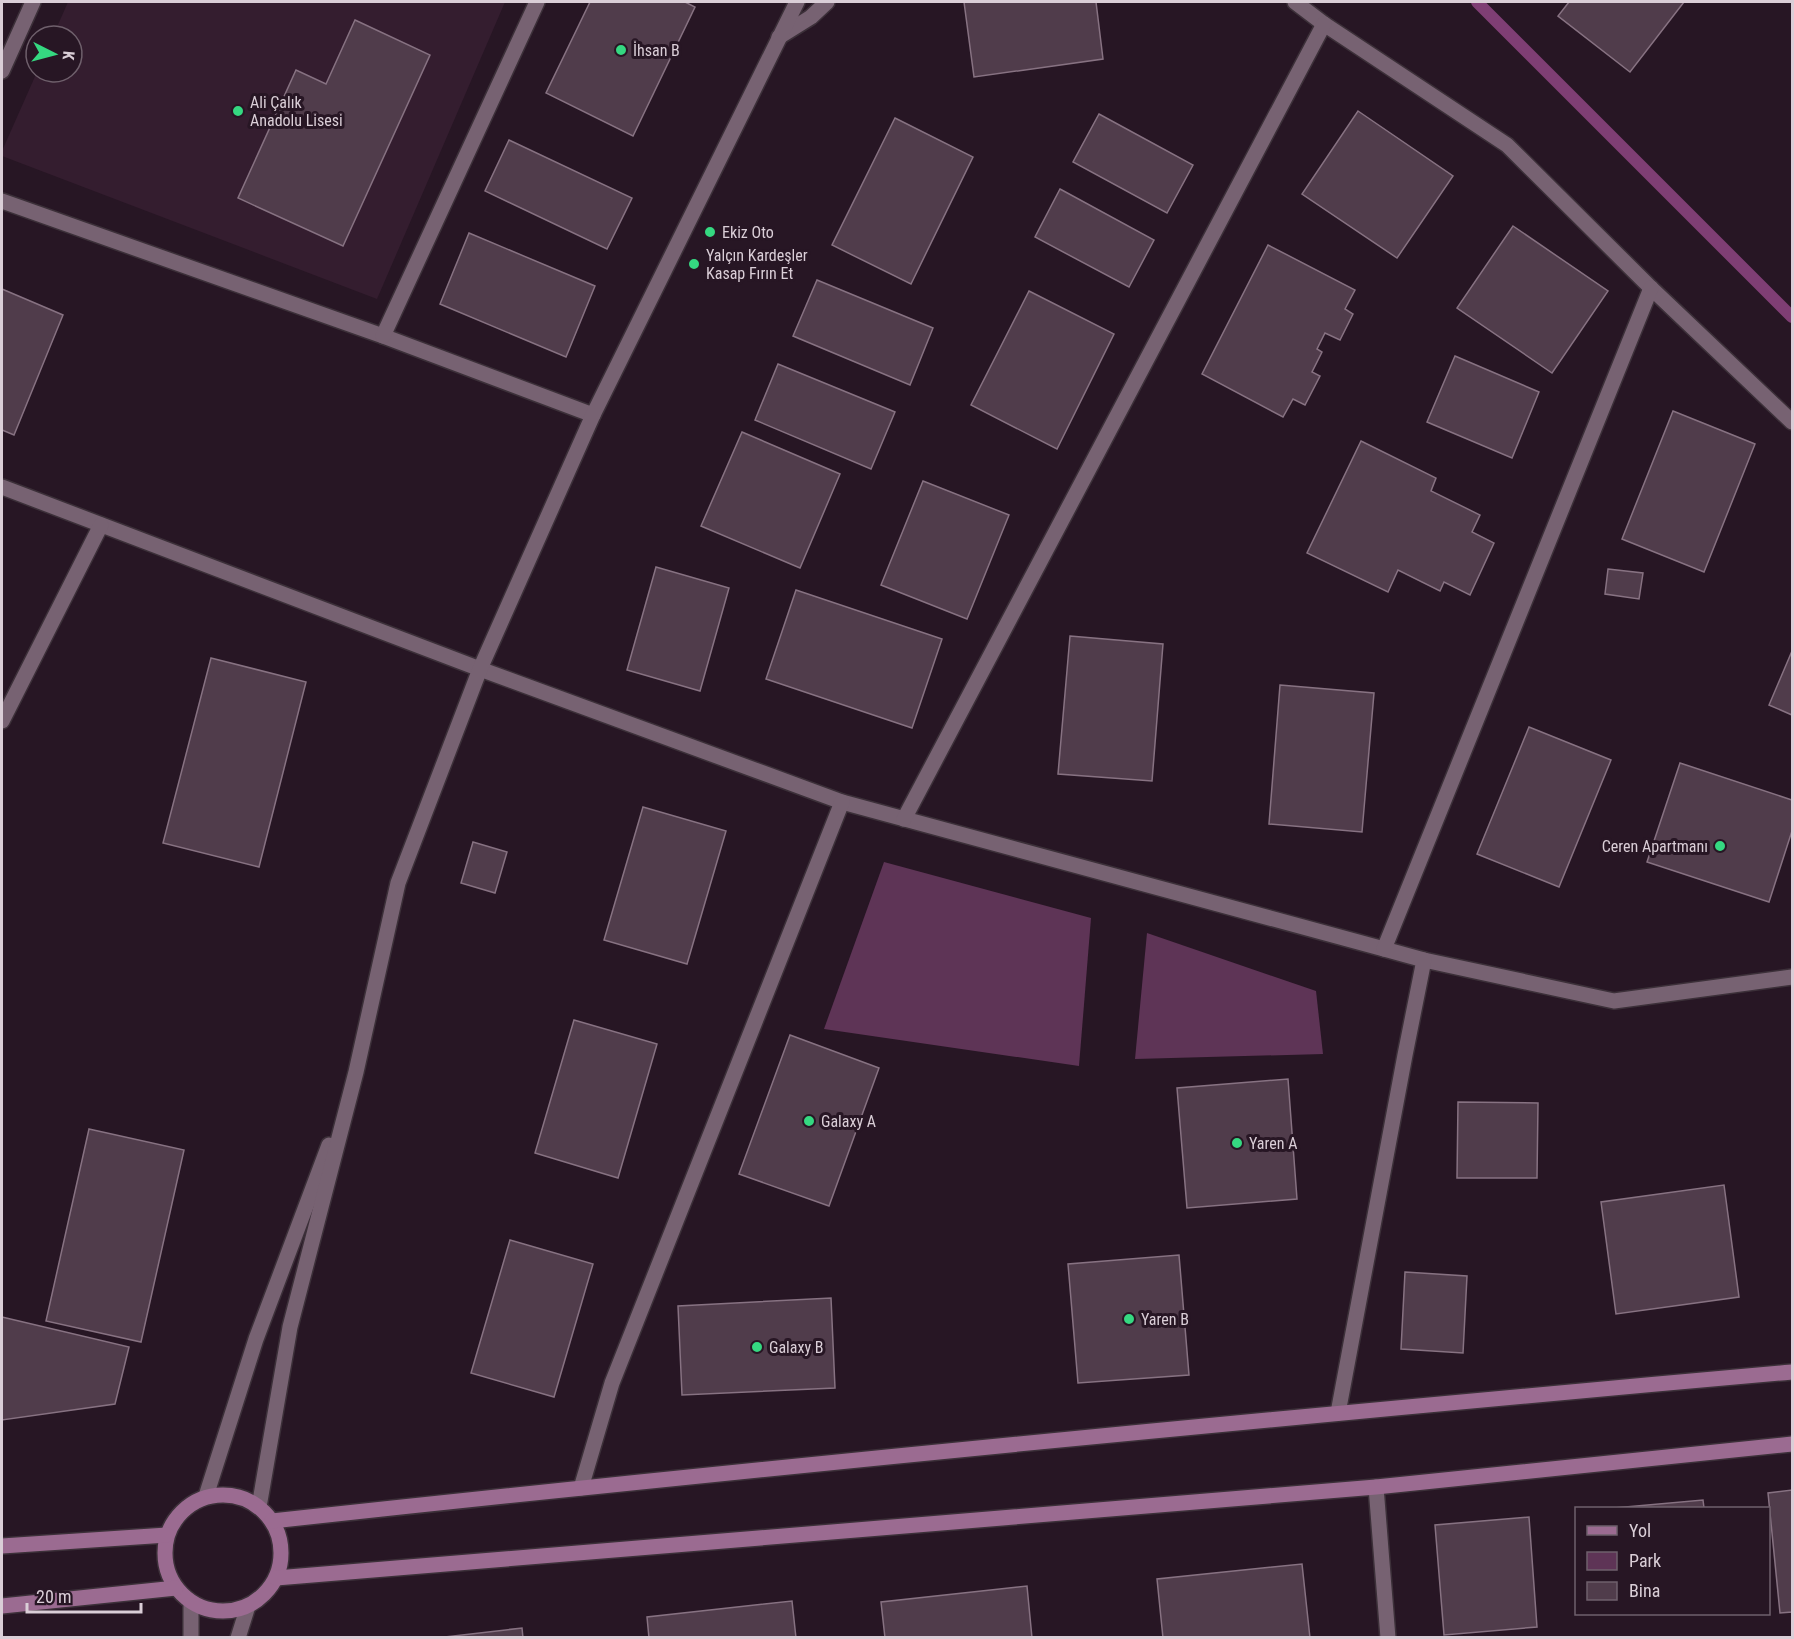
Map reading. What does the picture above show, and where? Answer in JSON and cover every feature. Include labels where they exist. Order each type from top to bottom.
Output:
[{"type":"main road","points":[[272,1521],[1338,1413],[1792,1372]]},
{"type":"main road","points":[[276,1578],[1376,1487],[1792,1444]]},
{"type":"main road","points":[[225,1494],[243,1498],[259,1507],[272,1521],[280,1539],[281,1559],[276,1578],[264,1595],[248,1606],[229,1611],[208,1610],[190,1602],[176,1588],[167,1571],[164,1553],[168,1535],[176,1518],[189,1505],[206,1496],[225,1494]]},
{"type":"main road","points":[[2,1546],[168,1535]]},
{"type":"main road","points":[[2,1606],[176,1588]]},
{"type":"street","points":[[2,70],[33,2]]},
{"type":"street","points":[[383,336],[537,2]]},
{"type":"street","points":[[259,1507],[291,1327],[356,1072],[398,882],[480,669],[593,415],[797,2]]},
{"type":"street","points":[[779,37],[812,17],[827,2]]},
{"type":"street","points":[[1295,2],[1324,24],[1507,145],[1651,288],[1792,422]]},
{"type":"street","points":[[904,819],[1324,24]]},
{"type":"street","points":[[2,201],[383,336],[593,415]]},
{"type":"street","points":[[1384,949],[1651,288]]},
{"type":"street","points":[[2,487],[480,669],[842,802],[904,819],[1424,960],[1614,1001],[1792,977]]},
{"type":"street","points":[[2,721],[101,525]]},
{"type":"street","points":[[581,1488],[612,1383],[842,802]]},
{"type":"street","points":[[1338,1413],[1402,1066],[1424,960]]},
{"type":"street","points":[[206,1496],[256,1339],[356,1072]]},
{"type":"street","points":[[1376,1487],[1388,1638]]},
{"type":"street","points":[[190,1602],[191,1638]]},
{"type":"street","points":[[238,1638],[248,1606]]},
{"type":"shaded area","name":"Ali Çalık Anadolu Lisesi","points":[[68,2],[505,2],[377,299],[2,156],[2,151],[32,84],[84,84],[84,24],[58,24]]},
{"type":"green space","points":[[884,862],[1091,918],[1079,1066],[824,1029]]},
{"type":"green space","points":[[1147,933],[1316,991],[1323,1054],[1135,1059]]},
{"type":"building","name":"İhsan B","points":[[590,2],[685,2],[695,7],[633,136],[546,93]]},
{"type":"building","points":[[964,2],[1096,2],[1103,59],[974,77]]},
{"type":"building","points":[[1569,2],[1684,2],[1630,72],[1558,16]]},
{"type":"building","name":"Ali Çalık Anadolu Lisesi","points":[[355,20],[430,55],[343,246],[238,198],[296,70],[326,84]]},
{"type":"building","points":[[1358,111],[1453,176],[1397,258],[1302,194]]},
{"type":"building","points":[[1099,114],[1193,165],[1167,213],[1073,162]]},
{"type":"building","points":[[895,118],[973,157],[911,284],[832,245]]},
{"type":"building","points":[[509,140],[632,198],[607,249],[485,191]]},
{"type":"building","points":[[1060,189],[1154,240],[1129,287],[1035,237]]},
{"type":"building","points":[[1513,226],[1608,291],[1552,373],[1457,308]]},
{"type":"building","points":[[469,233],[595,286],[566,357],[440,304]]},
{"type":"building","points":[[1268,245],[1355,290],[1345,309],[1353,314],[1340,340],[1325,333],[1317,349],[1322,352],[1312,372],[1320,376],[1305,405],[1293,399],[1283,417],[1202,374]]},
{"type":"building","points":[[817,280],[933,328],[910,385],[793,336]]},
{"type":"building","points":[[2,289],[63,315],[14,435],[2,430]]},
{"type":"building","points":[[1029,291],[1114,334],[1057,449],[971,405]]},
{"type":"building","points":[[1455,356],[1539,392],[1512,458],[1427,422]]},
{"type":"building","points":[[778,364],[895,412],[871,469],[755,420]]},
{"type":"building","points":[[1673,411],[1755,444],[1704,572],[1622,539]]},
{"type":"building","points":[[742,432],[840,474],[800,568],[701,526]]},
{"type":"building","points":[[1361,441],[1436,478],[1431,491],[1480,515],[1472,532],[1494,543],[1470,595],[1444,582],[1440,591],[1398,570],[1388,592],[1307,553]]},
{"type":"building","points":[[923,481],[1009,515],[967,619],[881,585]]},
{"type":"building","points":[[656,567],[729,588],[700,691],[627,670]]},
{"type":"building","points":[[1608,569],[1643,573],[1639,599],[1605,594]]},
{"type":"building","points":[[796,590],[942,639],[912,728],[766,679]]},
{"type":"building","points":[[1070,636],[1163,644],[1152,781],[1058,774]]},
{"type":"building","points":[[1792,651],[1792,715],[1769,705]]},
{"type":"building","points":[[211,658],[306,682],[259,867],[163,843]]},
{"type":"building","points":[[1280,685],[1374,693],[1362,832],[1269,824]]},
{"type":"building","points":[[1529,727],[1611,760],[1559,887],[1477,854]]},
{"type":"building","name":"Ceren Apartmanı","points":[[1680,763],[1792,800],[1792,831],[1769,902],[1647,862]]},
{"type":"building","points":[[643,807],[726,831],[687,964],[604,940]]},
{"type":"building","points":[[473,842],[507,852],[495,893],[461,883]]},
{"type":"building","points":[[574,1020],[657,1044],[618,1178],[535,1153]]},
{"type":"building","name":"Galaxy A","points":[[790,1035],[879,1068],[829,1206],[739,1174]]},
{"type":"building","name":"Yaren A","points":[[1288,1079],[1297,1199],[1187,1208],[1177,1088]]},
{"type":"building","points":[[1458,1102],[1538,1103],[1537,1178],[1457,1178]]},
{"type":"building","points":[[89,1129],[184,1150],[141,1342],[46,1321]]},
{"type":"building","points":[[1724,1185],[1739,1297],[1616,1314],[1601,1202]]},
{"type":"building","points":[[510,1240],[593,1264],[554,1397],[471,1373]]},
{"type":"building","name":"Yaren B","points":[[1179,1255],[1189,1375],[1078,1383],[1068,1264]]},
{"type":"building","points":[[1405,1272],[1467,1276],[1463,1353],[1401,1349]]},
{"type":"building","name":"Galaxy B","points":[[831,1298],[835,1388],[682,1395],[678,1306]]},
{"type":"building","points":[[2,1317],[129,1347],[115,1404],[2,1420]]},
{"type":"building","points":[[1792,1490],[1792,1612],[1780,1613],[1768,1493]]},
{"type":"building","points":[[1703,1500],[1704,1507],[1625,1507]]},
{"type":"building","points":[[1529,1517],[1537,1627],[1444,1635],[1435,1525]]},
{"type":"building","points":[[1302,1564],[1310,1638],[1163,1638],[1157,1579]]},
{"type":"building","points":[[1027,1586],[1032,1638],[885,1638],[881,1602]]},
{"type":"building","points":[[792,1601],[796,1638],[649,1638],[647,1617]]},
{"type":"building","points":[[522,1628],[523,1638],[436,1638]]},
{"type":"waterway","points":[[1477,2],[1792,317]]},
{"type":"place","name":"İhsan B","points":[[621,50]]},
{"type":"place","name":"Ali Çalık Anadolu Lisesi","points":[[238,111]]},
{"type":"place","name":"Ekiz Oto","points":[[710,232]]},
{"type":"place","name":"Yalçın Kardeşler Kasap Fırın Et","points":[[694,264]]},
{"type":"place","name":"Ceren Apartmanı","points":[[1720,846]]},
{"type":"place","name":"Galaxy A","points":[[809,1121]]},
{"type":"place","name":"Yaren A","points":[[1237,1143]]},
{"type":"place","name":"Yaren B","points":[[1129,1319]]},
{"type":"place","name":"Galaxy B","points":[[757,1347]]}]
